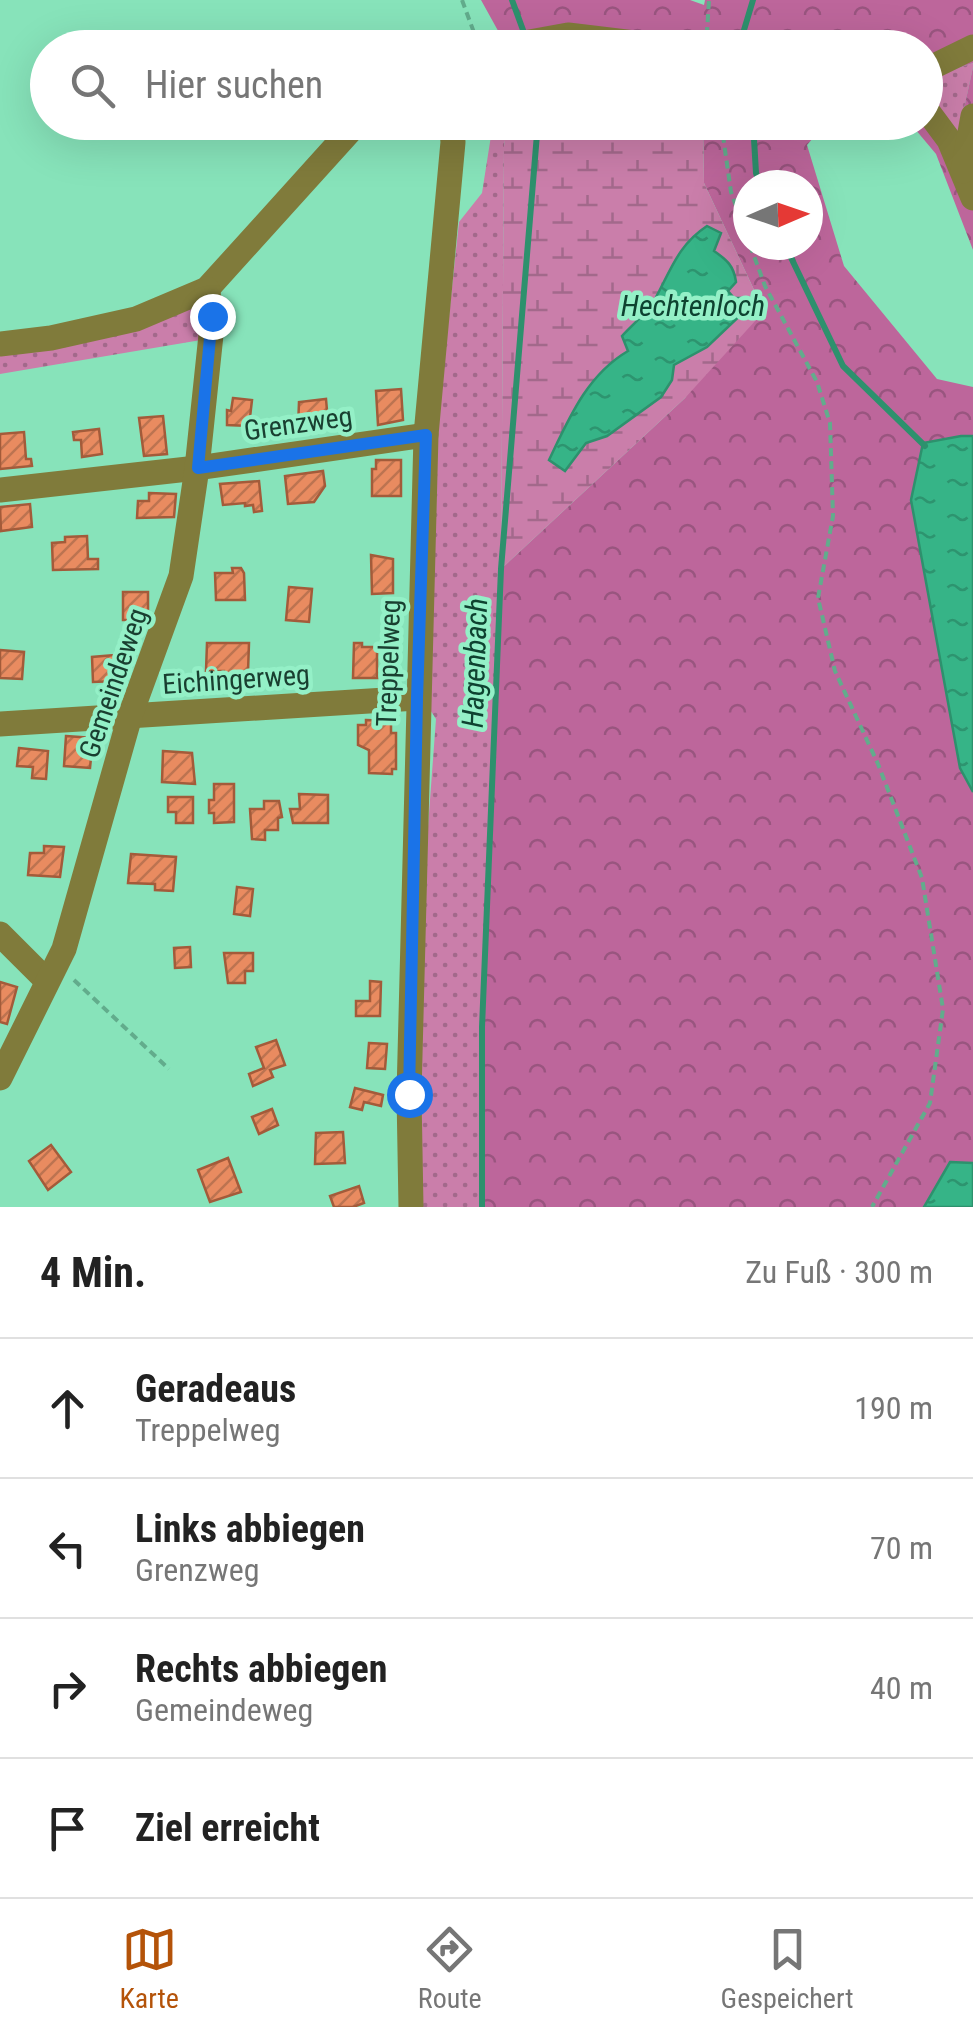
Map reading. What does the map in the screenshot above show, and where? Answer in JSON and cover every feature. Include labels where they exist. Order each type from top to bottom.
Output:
[{"type":"street","points":[[943,62],[973,47]]},
{"type":"street","points":[[963,172],[973,116]]},
{"type":"street","points":[[943,132],[973,198]]},
{"type":"street","points":[[0,344],[51,338],[136,319],[207,289],[342,140]]},
{"type":"street","name":"Treppelweg","points":[[411,1207],[409,1094],[426,435],[453,140]]},
{"type":"street","name":"Gemeindeweg","points":[[0,1078],[52,973],[130,716],[181,576],[198,468],[212,316],[207,289]]},
{"type":"street","name":"Grenzweg","points":[[0,490],[198,468],[426,435]]},
{"type":"street","name":"Eichingerweg","points":[[0,724],[417,698]]},
{"type":"street","points":[[0,934],[52,973]]},
{"type":"path","points":[[462,0],[473,30]]},
{"type":"path","points":[[708,30],[710,0]]},
{"type":"path","points":[[723,140],[733,200]]},
{"type":"path","points":[[756,260],[765,286],[817,382],[830,423],[834,516],[818,598],[835,671],[878,764],[922,878],[944,1010],[930,1103],[872,1207]]},
{"type":"path","points":[[52,973],[169,1069]]},
{"type":"green space","points":[[481,0],[690,0],[704,5],[705,0],[973,0],[973,63],[943,73],[943,30],[498,30]]},
{"type":"green space","points":[[973,63],[959,133],[943,117],[943,73]]},
{"type":"green space","points":[[973,67],[973,250],[936,154],[924,140],[943,140],[943,127],[959,132]]},
{"type":"green space","points":[[490,140],[505,140],[501,569],[482,1027],[482,1207],[421,1207],[423,894],[436,719],[427,705],[433,465],[459,222],[482,193]]},
{"type":"green space","points":[[505,140],[703,140],[704,183],[733,245],[733,260],[740,260],[756,294],[756,320],[685,398],[501,569]]},
{"type":"green space","points":[[703,140],[811,140],[807,145],[815,170],[733,170],[733,245],[704,183]]},
{"type":"green space","points":[[823,197],[844,266],[937,379],[973,387],[973,436],[923,443],[960,767],[973,792],[973,1163],[950,1163],[924,1207],[482,1207],[482,1027],[501,569],[685,398],[756,294],[740,260],[823,260]]},
{"type":"green space","points":[[188,304],[199,315],[201,340],[0,374],[0,353]]},
{"type":"water","name":"Hechtenloch","points":[[707,226],[721,233],[714,251],[734,272],[736,282],[728,291],[734,298],[753,298],[749,307],[707,347],[674,365],[672,380],[661,397],[607,436],[586,443],[565,471],[549,460],[572,413],[601,372],[628,351],[622,336],[652,304],[682,250]]},
{"type":"water","points":[[973,436],[973,792],[960,768],[911,500],[923,443]]},
{"type":"water","points":[[950,1162],[973,1163],[973,1207],[924,1207]]},
{"type":"building","points":[[401,389],[403,420],[378,425],[376,391]]},
{"type":"building","points":[[233,398],[252,400],[249,426],[227,425],[227,410],[231,411]]},
{"type":"building","points":[[326,399],[328,422],[298,428],[299,402]]},
{"type":"building","points":[[163,416],[167,454],[144,456],[139,418]]},
{"type":"building","points":[[99,429],[102,454],[82,457],[81,440],[74,440],[73,432]]},
{"type":"building","points":[[24,432],[26,459],[31,459],[32,466],[0,469],[0,434]]},
{"type":"building","points":[[376,460],[401,460],[401,496],[372,496]]},
{"type":"building","points":[[323,471],[325,486],[314,502],[288,504],[285,476]]},
{"type":"building","points":[[259,481],[262,511],[254,512],[253,505],[245,503],[223,505],[220,484]]},
{"type":"building","points":[[149,493],[176,494],[174,517],[137,518],[138,501],[149,501]]},
{"type":"building","points":[[30,504],[32,527],[1,531],[0,507]]},
{"type":"building","points":[[87,536],[88,559],[98,559],[98,569],[53,570],[52,543],[65,542],[65,537]]},
{"type":"building","points":[[371,555],[393,559],[393,593],[372,594]]},
{"type":"building","points":[[232,568],[241,568],[244,573],[245,600],[216,600],[215,573],[233,573]]},
{"type":"building","points":[[289,587],[312,589],[309,622],[286,620]]},
{"type":"building","points":[[123,592],[148,592],[148,625],[123,620]]},
{"type":"building","points":[[207,643],[249,643],[248,672],[224,677],[224,671],[206,671]]},
{"type":"building","points":[[354,643],[377,647],[377,678],[353,678]]},
{"type":"building","points":[[0,650],[24,652],[22,679],[0,678]]},
{"type":"building","points":[[114,655],[116,681],[93,682],[92,657]]},
{"type":"building","points":[[366,720],[391,721],[391,733],[396,733],[396,769],[392,769],[392,774],[369,773],[369,750],[358,745],[358,725],[366,725]]},
{"type":"building","points":[[66,736],[93,738],[90,768],[64,766]]},
{"type":"building","points":[[19,748],[48,751],[46,779],[32,778],[33,767],[17,766]]},
{"type":"building","points":[[163,751],[192,753],[195,784],[162,782]]},
{"type":"building","points":[[214,784],[234,784],[234,822],[214,823],[209,800],[214,800]]},
{"type":"building","points":[[299,794],[328,795],[328,823],[293,823],[290,809],[300,809]]},
{"type":"building","points":[[168,797],[193,797],[193,823],[176,823],[176,812],[168,812]]},
{"type":"building","points":[[264,801],[279,801],[282,817],[278,818],[278,830],[265,830],[265,840],[252,839],[250,809],[264,809]]},
{"type":"building","points":[[44,846],[64,847],[60,877],[28,875],[30,853],[44,853]]},
{"type":"building","points":[[131,854],[176,857],[173,891],[155,890],[155,884],[128,883]]},
{"type":"building","points":[[237,887],[253,889],[250,916],[234,914]]},
{"type":"building","points":[[190,947],[191,967],[175,968],[174,948]]},
{"type":"building","points":[[224,953],[253,953],[253,971],[245,971],[245,983],[228,983]]},
{"type":"building","points":[[370,981],[381,982],[380,1016],[356,1016],[356,1001],[370,1001]]},
{"type":"building","points":[[0,982],[17,987],[7,1024],[0,1022]]},
{"type":"building","points":[[276,1040],[285,1065],[270,1070],[273,1077],[253,1086],[249,1074],[264,1068],[256,1047]]},
{"type":"building","points":[[369,1043],[387,1044],[385,1069],[367,1068]]},
{"type":"building","points":[[355,1088],[383,1095],[381,1106],[364,1102],[362,1110],[350,1107]]},
{"type":"building","points":[[272,1109],[278,1125],[259,1134],[252,1117]]},
{"type":"building","points":[[343,1132],[345,1163],[315,1164],[316,1133]]},
{"type":"building","points":[[51,1145],[71,1172],[48,1190],[29,1161]]},
{"type":"building","points":[[228,1158],[241,1192],[210,1202],[198,1170]]},
{"type":"building","points":[[359,1186],[364,1203],[334,1207],[330,1196]]},
{"type":"waterway","name":"Hagenbach","points":[[512,0],[523,30]]},
{"type":"waterway","points":[[744,30],[753,0]]},
{"type":"waterway","name":"Hagenbach","points":[[482,1207],[482,1027],[501,569],[537,140]]},
{"type":"waterway","points":[[754,140],[756,170]]},
{"type":"waterway","points":[[792,260],[843,366],[925,446]]},
{"type":"route","points":[[212,316],[198,468],[426,435],[409,1094]]}]
